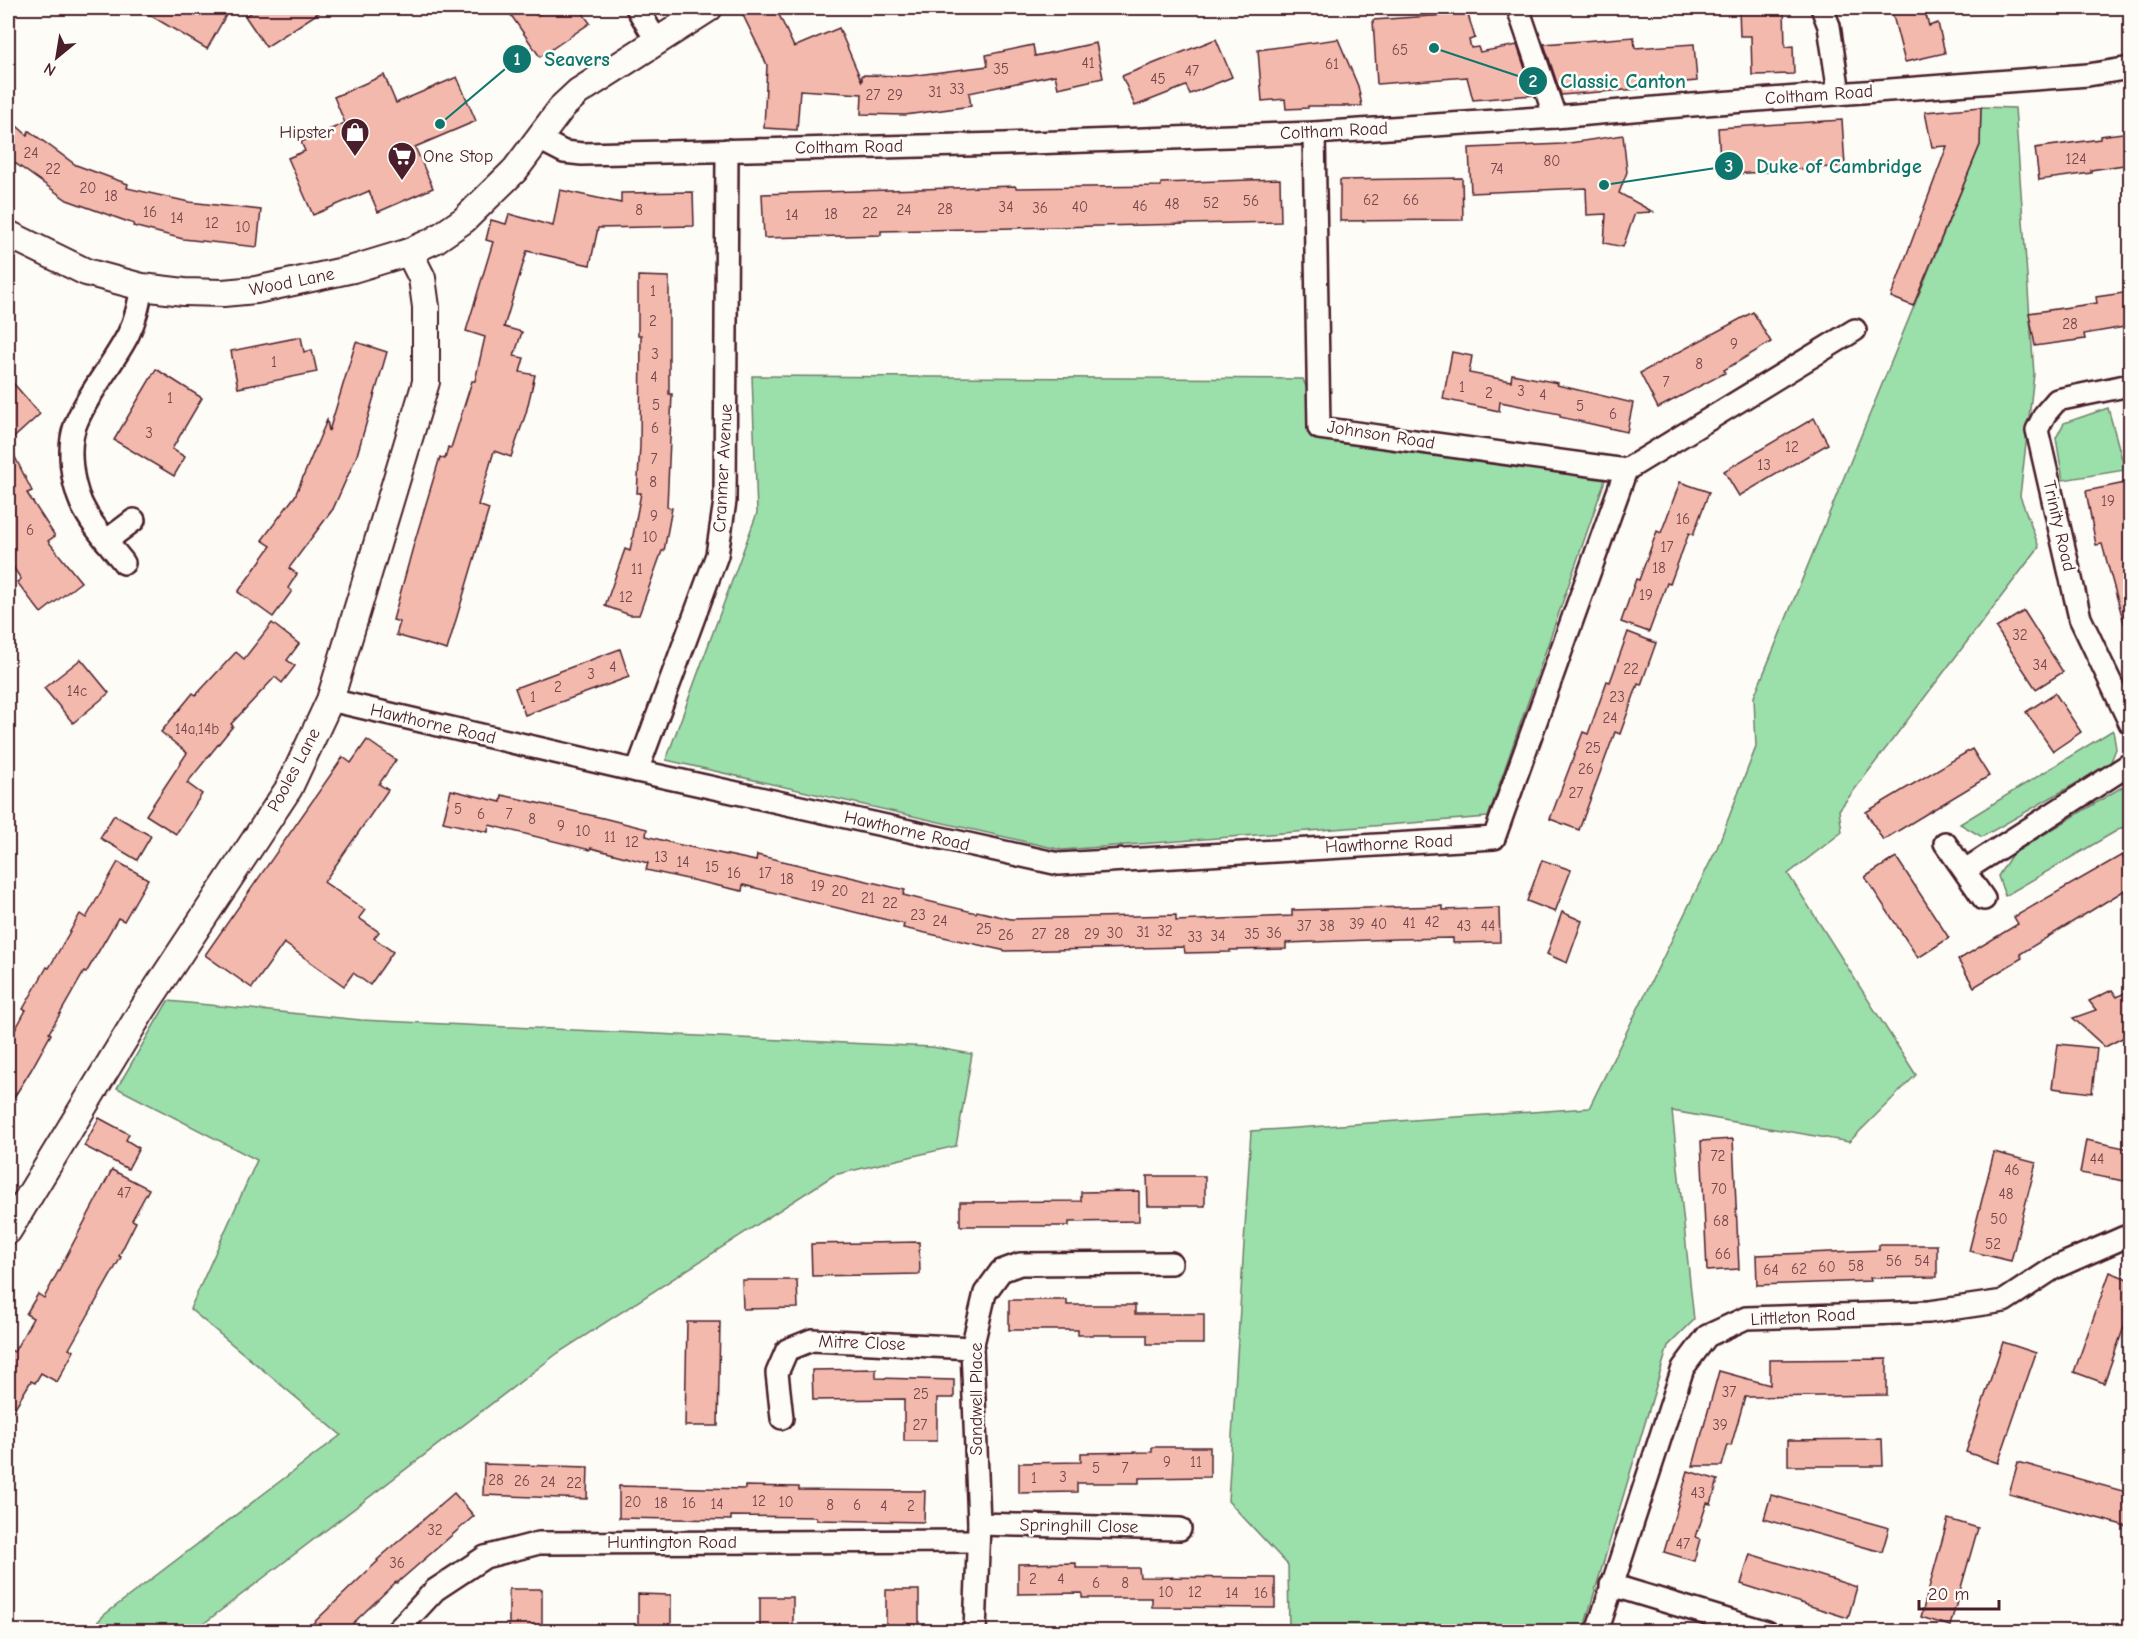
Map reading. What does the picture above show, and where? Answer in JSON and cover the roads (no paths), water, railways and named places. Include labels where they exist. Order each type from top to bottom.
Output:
[{"type":"street","points":[[637,8],[656,40]]},
{"type":"street","name":"Wood Lane","points":[[8,234],[86,272],[142,287],[184,292],[223,293],[256,290],[353,269],[409,252],[435,240],[464,220],[515,170],[563,106],[578,92],[709,8]]},
{"type":"street","points":[[1518,8],[1555,117]]},
{"type":"street","points":[[1822,8],[1829,26],[1839,93]]},
{"type":"street","name":"Coltham Road","points":[[539,139],[564,152],[582,154],[1004,144],[1314,133],[1555,117],[2088,75],[2130,68]]},
{"type":"street","name":"Johnson Road","points":[[1314,133],[1319,428],[1626,470]]},
{"type":"street","name":"Cranmer Avenue","points":[[637,771],[717,555],[723,523],[727,410],[726,150]]},
{"type":"street","name":"Pooles Lane","points":[[8,1231],[141,1012],[289,788],[330,700],[426,382],[426,306],[422,278],[409,252]]},
{"type":"street","points":[[124,563],[90,519],[81,502],[73,472],[71,443],[75,426],[128,335],[137,313],[142,287]]},
{"type":"street","points":[[1626,470],[1855,330]]},
{"type":"street","name":"Trinity Road","points":[[2130,384],[2057,400],[2045,414],[2037,430],[2080,618],[2130,723]]},
{"type":"street","name":"Hawthorne Road","points":[[330,700],[637,771],[1059,864],[1494,838],[1626,470]]},
{"type":"street","points":[[106,541],[134,520]]},
{"type":"street","points":[[1965,870],[2130,764]]},
{"type":"street","points":[[1945,843],[1984,898]]},
{"type":"street","name":"Littleton Road","points":[[1597,1632],[1683,1368],[1707,1336],[1746,1318],[1929,1312],[2004,1301],[2054,1268],[2125,1237],[2130,1237]]},
{"type":"street","name":"Sandwell Place","points":[[975,1632],[978,1532],[972,1348],[985,1293],[1001,1271],[1020,1264],[1171,1263]]},
{"type":"street","name":"Mitre Close","points":[[782,1418],[777,1373],[787,1350],[812,1341],[972,1348]]},
{"type":"street","name":"Springhill Close","points":[[978,1532],[1180,1529]]},
{"type":"street","name":"Huntington Road","points":[[396,1632],[435,1590],[485,1557],[538,1543],[978,1532]]},
{"type":"street","points":[[1611,1585],[1767,1632]]},
{"type":"place","name":"Classic Canton","points":[[1434,48]]},
{"type":"place","name":"Seavers","points":[[440,124]]},
{"type":"place","name":"Hipster","points":[[355,158]]},
{"type":"place","name":"One Stop","points":[[402,182]]},
{"type":"place","name":"Duke of Cambridge","points":[[1604,185]]}]
